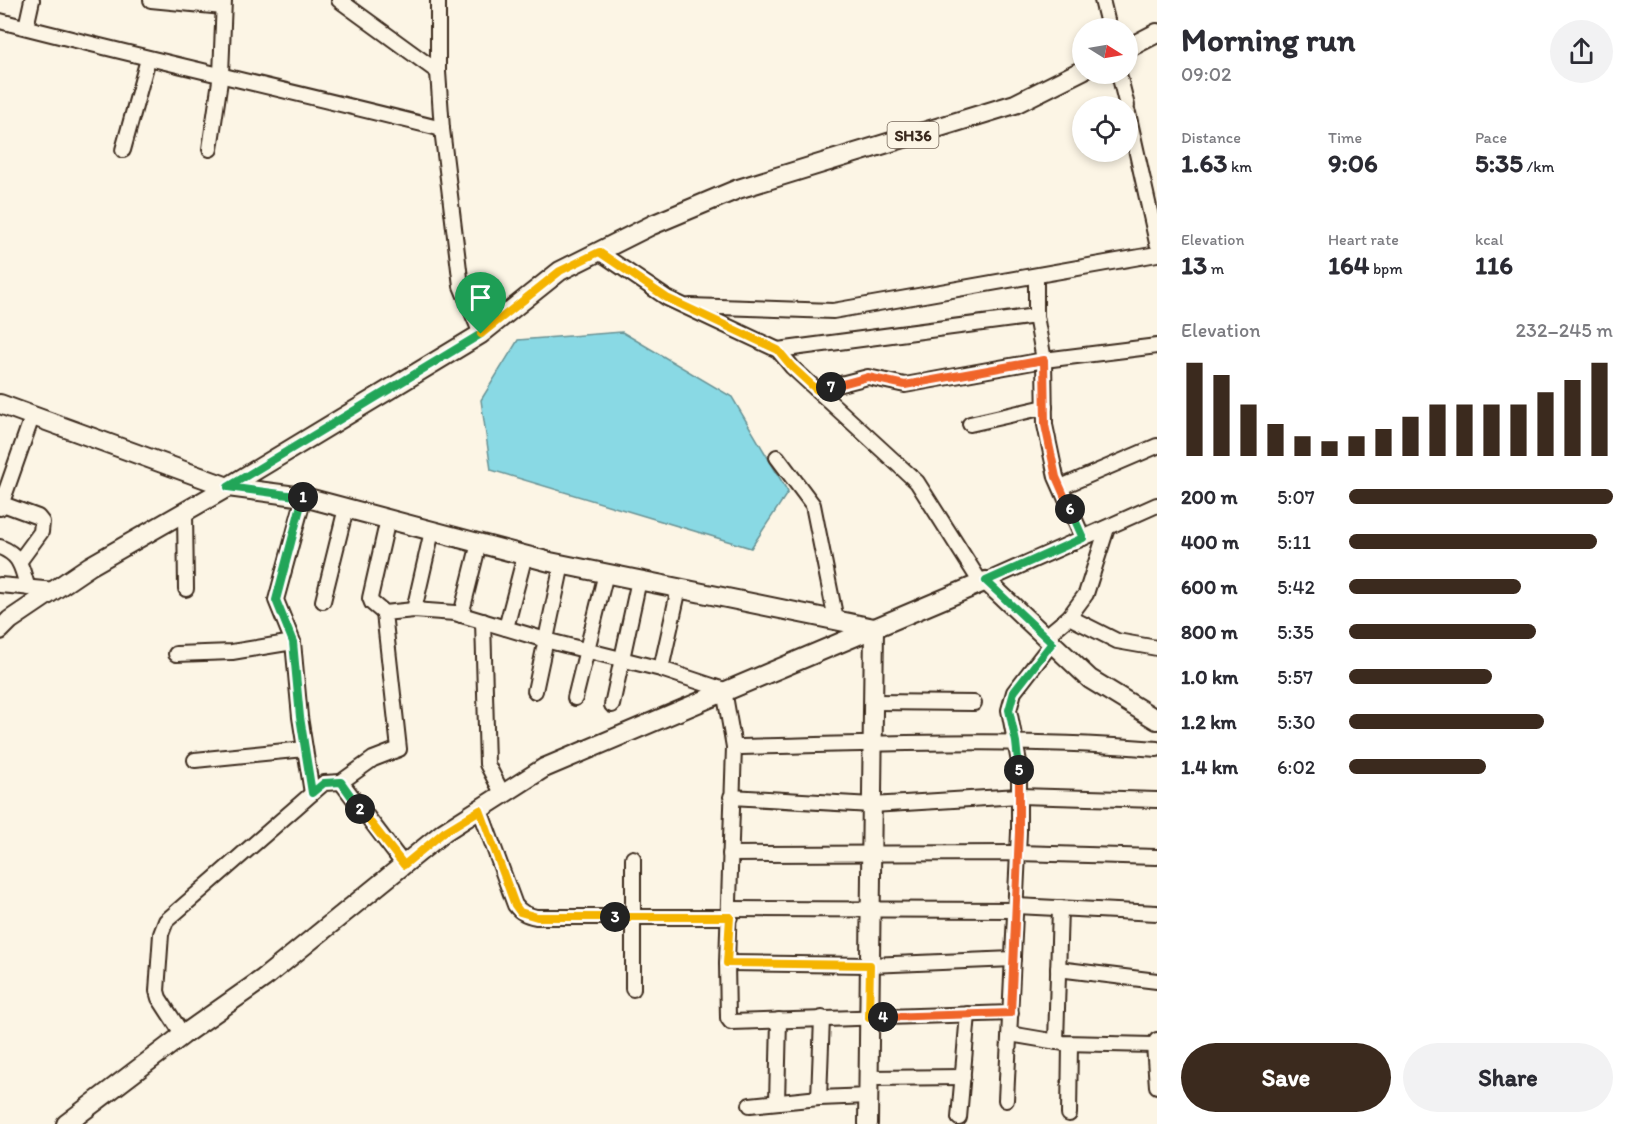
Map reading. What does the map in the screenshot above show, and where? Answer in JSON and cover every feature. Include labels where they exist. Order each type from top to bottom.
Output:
[{"type":"main road","points":[[1138,43],[1157,33]]},
{"type":"main road","name":"SH36","points":[[0,630],[10,620],[55,590],[151,530],[186,512],[481,334],[560,271],[652,225],[738,189],[1015,104],[1072,76]]},
{"type":"main road","points":[[0,405],[228,487],[304,497],[562,564],[874,628]]},
{"type":"main road","points":[[66,1124],[183,1035],[264,978],[444,832],[544,768],[983,582],[1090,679],[1157,720]]},
{"type":"main road","points":[[868,1124],[874,628]]},
{"type":"street","points":[[26,27],[32,0]]},
{"type":"street","points":[[151,0],[223,3],[221,74],[210,149]]},
{"type":"street","points":[[339,0],[438,72]]},
{"type":"street","points":[[438,0],[438,72],[442,129],[461,286],[481,334]]},
{"type":"street","points":[[1102,0],[1106,18]]},
{"type":"street","points":[[0,21],[442,129]]},
{"type":"street","points":[[123,150],[148,59]]},
{"type":"street","points":[[1138,156],[1156,240]]},
{"type":"street","points":[[599,252],[667,298],[778,350],[792,367],[917,482],[983,582],[1157,505]]},
{"type":"street","points":[[684,306],[833,311],[1157,254]]},
{"type":"street","points":[[1036,276],[1036,316],[1044,360],[1045,425],[1056,477],[1083,538]]},
{"type":"street","points":[[778,350],[1036,316]]},
{"type":"street","points":[[817,390],[868,377],[905,385],[1044,360],[1157,346]]},
{"type":"street","points":[[970,424],[1045,407]]},
{"type":"street","points":[[19,562],[41,532],[42,522],[38,517],[1,505],[32,417]]},
{"type":"street","points":[[1061,488],[1157,446]]},
{"type":"street","points":[[777,457],[813,505],[836,620]]},
{"type":"street","points":[[304,497],[276,600],[293,642],[300,717],[312,793]]},
{"type":"street","points":[[323,601],[346,508]]},
{"type":"street","points":[[186,512],[186,590]]},
{"type":"street","points":[[183,1035],[159,998],[157,991],[161,934],[166,921],[324,783],[341,782],[373,759],[399,749],[384,613],[372,603],[370,598],[388,519]]},
{"type":"street","points":[[1006,1100],[1019,796],[1019,762],[1009,710],[1014,692],[1049,640],[1086,594],[1107,528]]},
{"type":"street","points":[[414,610],[432,531]]},
{"type":"street","points":[[461,615],[479,543]]},
{"type":"street","points":[[0,547],[14,554],[28,588]]},
{"type":"street","points":[[506,628],[525,555]]},
{"type":"street","points":[[535,691],[562,564]]},
{"type":"street","points":[[574,698],[606,573]]},
{"type":"street","points":[[612,705],[639,580]]},
{"type":"street","points":[[0,585],[55,590]]},
{"type":"street","points":[[661,669],[679,588]]},
{"type":"street","points":[[384,613],[414,610],[461,615],[586,651],[661,669],[724,690],[734,747],[727,963],[728,1018],[731,1022],[1011,1013]]},
{"type":"street","points":[[1069,617],[1117,641],[1157,648]]},
{"type":"street","points":[[483,621],[487,764],[503,795]]},
{"type":"street","points":[[176,654],[232,652],[293,642]]},
{"type":"street","points":[[873,702],[974,704]]},
{"type":"street","points":[[734,747],[1016,742],[1157,749]]},
{"type":"street","points":[[195,760],[305,749]]},
{"type":"street","points":[[341,782],[404,865]]},
{"type":"street","points":[[731,797],[872,805],[1019,796],[1157,800]]},
{"type":"street","points":[[480,810],[515,905],[520,912],[537,917],[635,917],[1016,908],[1157,913]]},
{"type":"street","points":[[730,854],[1018,853],[1157,857]]},
{"type":"street","points":[[633,858],[635,917],[633,989]]},
{"type":"street","points":[[1056,1042],[1060,908]]},
{"type":"street","points":[[727,963],[870,965],[1013,959]]},
{"type":"street","points":[[1058,969],[1157,981]]},
{"type":"street","points":[[959,1118],[968,1014]]},
{"type":"street","points":[[819,1098],[822,1018]]},
{"type":"street","points":[[777,1102],[779,1020]]},
{"type":"street","points":[[1010,1035],[1070,1044],[1155,1043],[1157,1086]]},
{"type":"street","points":[[1069,1114],[1070,1044]]},
{"type":"street","points":[[869,1078],[963,1077]]},
{"type":"street","points":[[750,1105],[869,1096]]},
{"type":"water","points":[[622,332],[732,397],[788,492],[751,548],[491,470],[481,400],[518,340]]},
{"type":"route","points":[[599,252],[667,298],[778,350],[792,367],[817,390],[868,377],[900,386],[1044,360],[1045,425],[1056,477],[1083,538],[986,581],[1052,643],[1014,692],[1009,710],[1019,762],[1019,832],[1011,1013],[869,1018],[870,965],[727,963],[730,917],[537,917],[528,915],[520,912],[515,905],[480,810],[444,832],[404,865],[341,782],[324,783],[312,793],[300,717],[293,642],[276,600],[304,497],[228,487],[481,334],[560,271],[599,252]]}]
